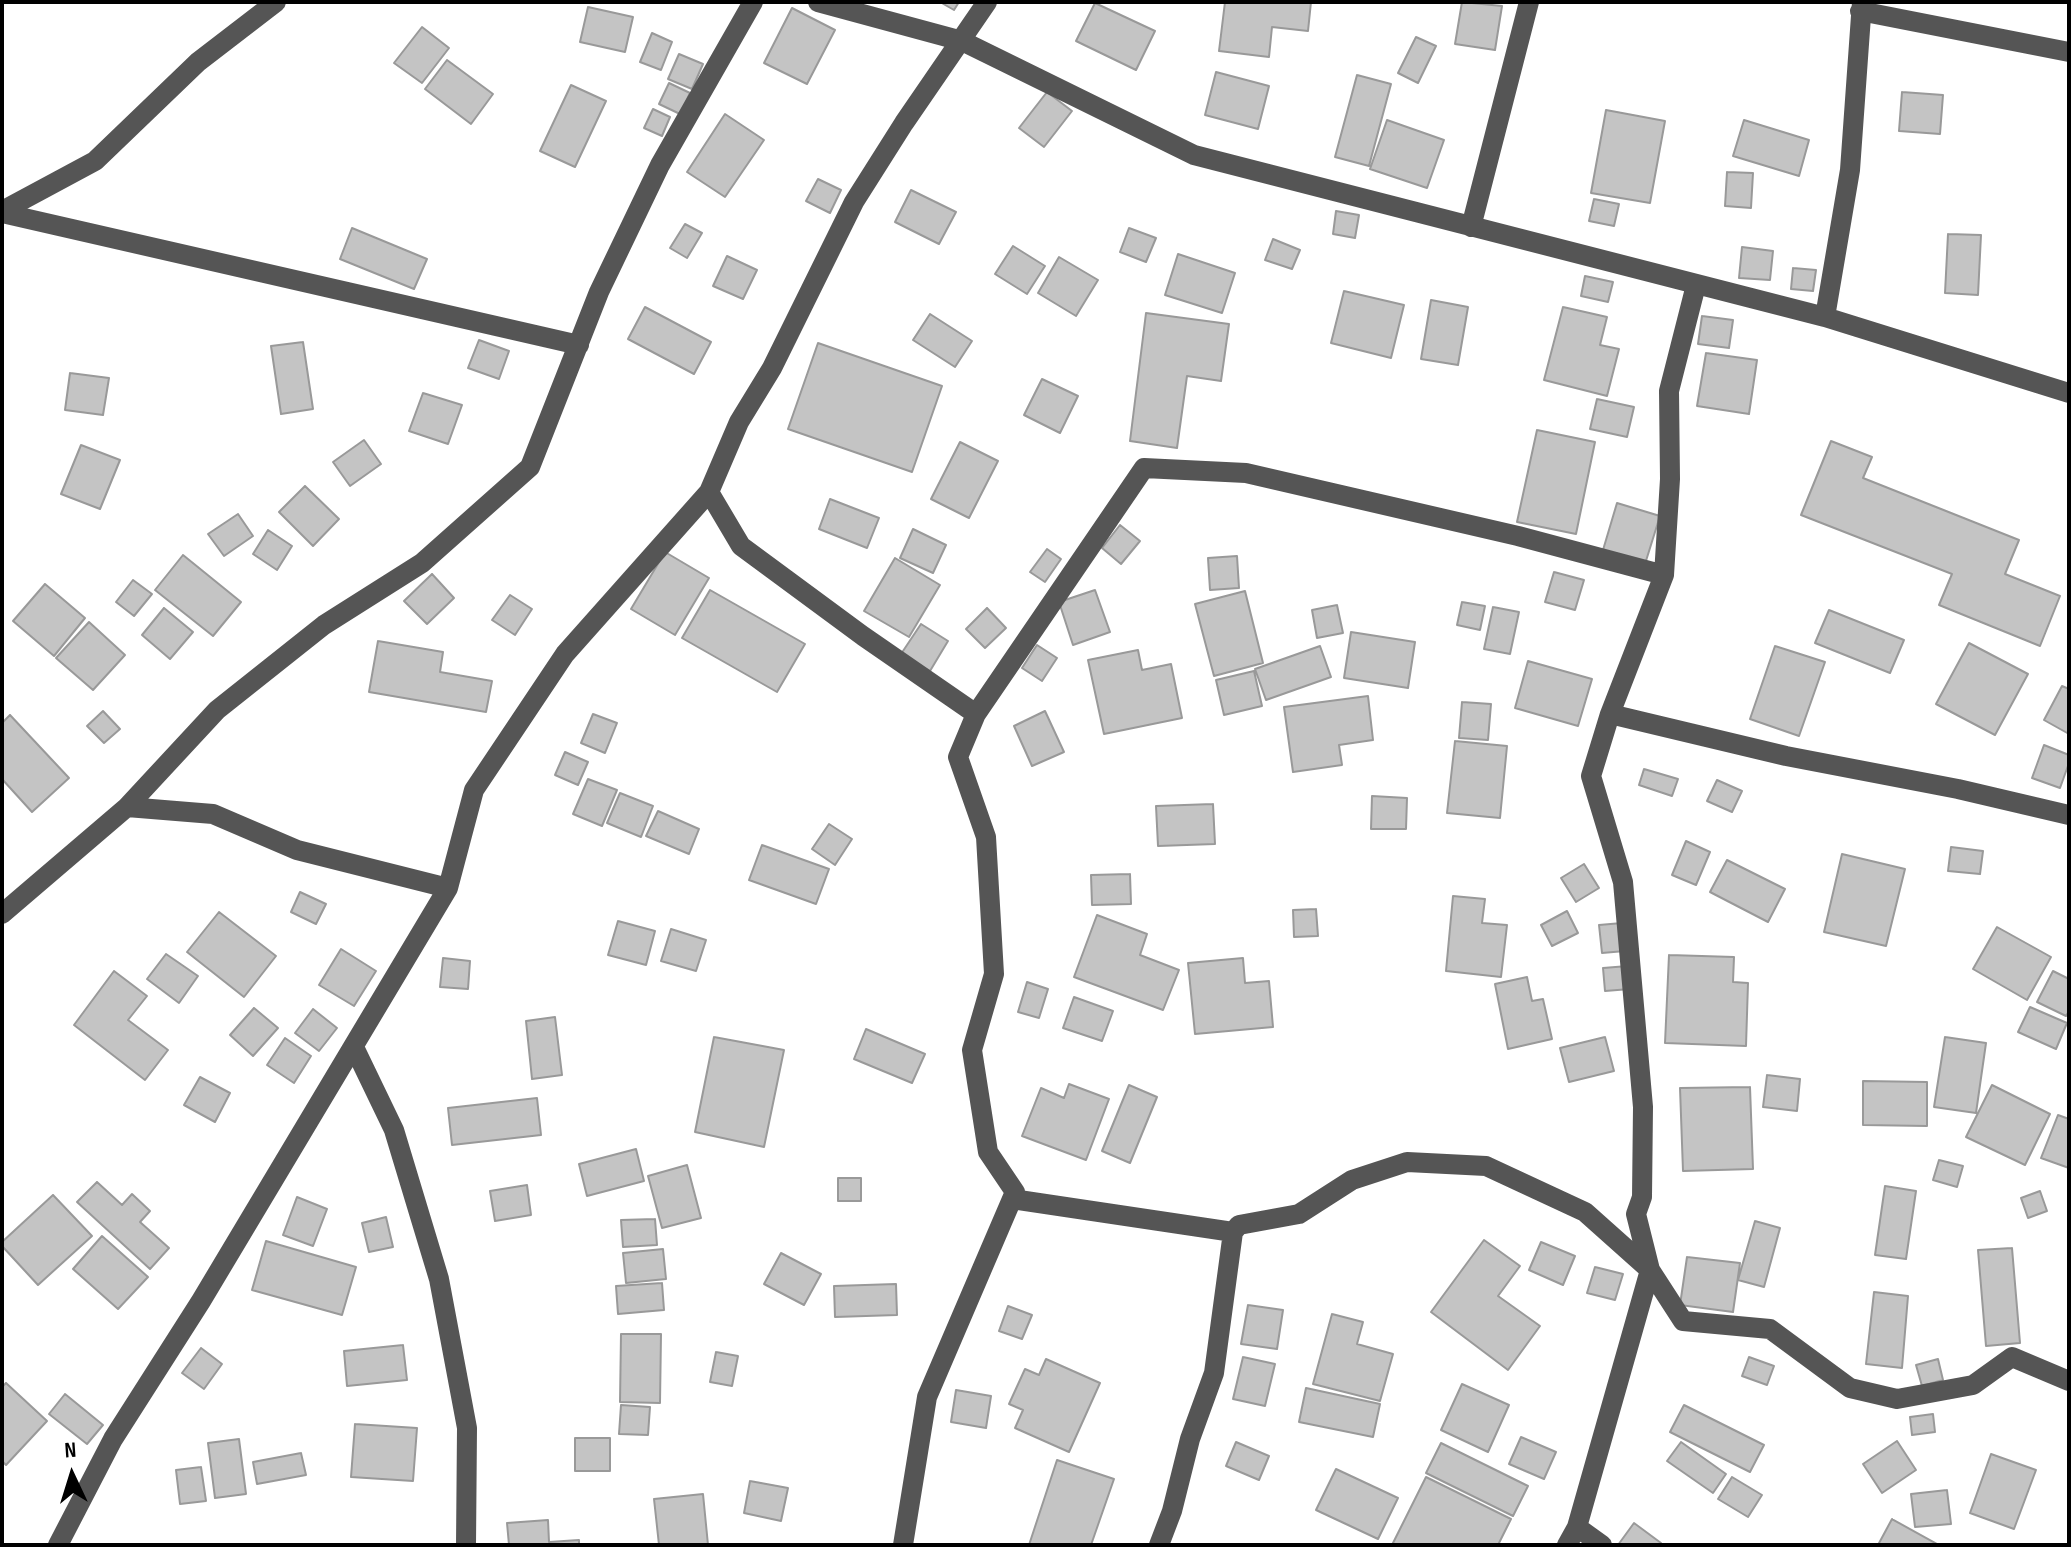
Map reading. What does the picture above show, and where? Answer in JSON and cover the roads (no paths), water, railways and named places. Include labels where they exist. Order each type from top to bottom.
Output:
[{"type":"street","points":[[2,212],[95,161],[198,62],[276,2]]},
{"type":"street","points":[[2,914],[127,807],[217,710],[324,625],[422,563],[530,467],[599,292],[660,165],[753,2]]},
{"type":"street","points":[[818,2],[962,41],[1194,155],[1825,317],[2069,393]]},
{"type":"street","points":[[58,1545],[113,1439],[201,1301],[448,888],[474,790],[565,654],[709,492],[739,422],[772,368],[854,202],[987,2]]},
{"type":"street","points":[[1471,227],[1529,2]]},
{"type":"street","points":[[1825,317],[1850,170],[1861,6],[2069,52]]},
{"type":"street","points":[[2,212],[579,345]]},
{"type":"street","points":[[1602,1545],[1572,1536],[1650,1270],[1636,1214],[1642,1197],[1643,1107],[1623,882],[1591,776],[1610,714],[1664,575],[1670,479],[1669,391],[1696,285]]},
{"type":"street","points":[[1015,1192],[988,1152],[972,1050],[994,974],[986,837],[958,757],[976,714],[1144,468],[1246,473],[1518,536],[1664,575]]},
{"type":"street","points":[[709,492],[741,546],[976,714]]},
{"type":"street","points":[[1610,714],[1786,756],[1958,789],[2069,815]]},
{"type":"street","points":[[127,807],[213,814],[297,850],[448,888]]},
{"type":"street","points":[[354,1047],[394,1130],[439,1279],[467,1428],[466,1545]]},
{"type":"street","points":[[1159,1545],[1172,1511],[1190,1439],[1214,1373],[1233,1232],[1239,1225],[1299,1214],[1352,1180],[1407,1162],[1486,1166],[1585,1212],[1650,1270],[1683,1321],[1770,1329],[1850,1388],[1897,1399],[1958,1388],[1973,1385],[2012,1357],[2069,1381]]},
{"type":"street","points":[[1015,1192],[1012,1199],[1233,1232]]},
{"type":"street","points":[[903,1545],[927,1397],[1015,1192]]}]
